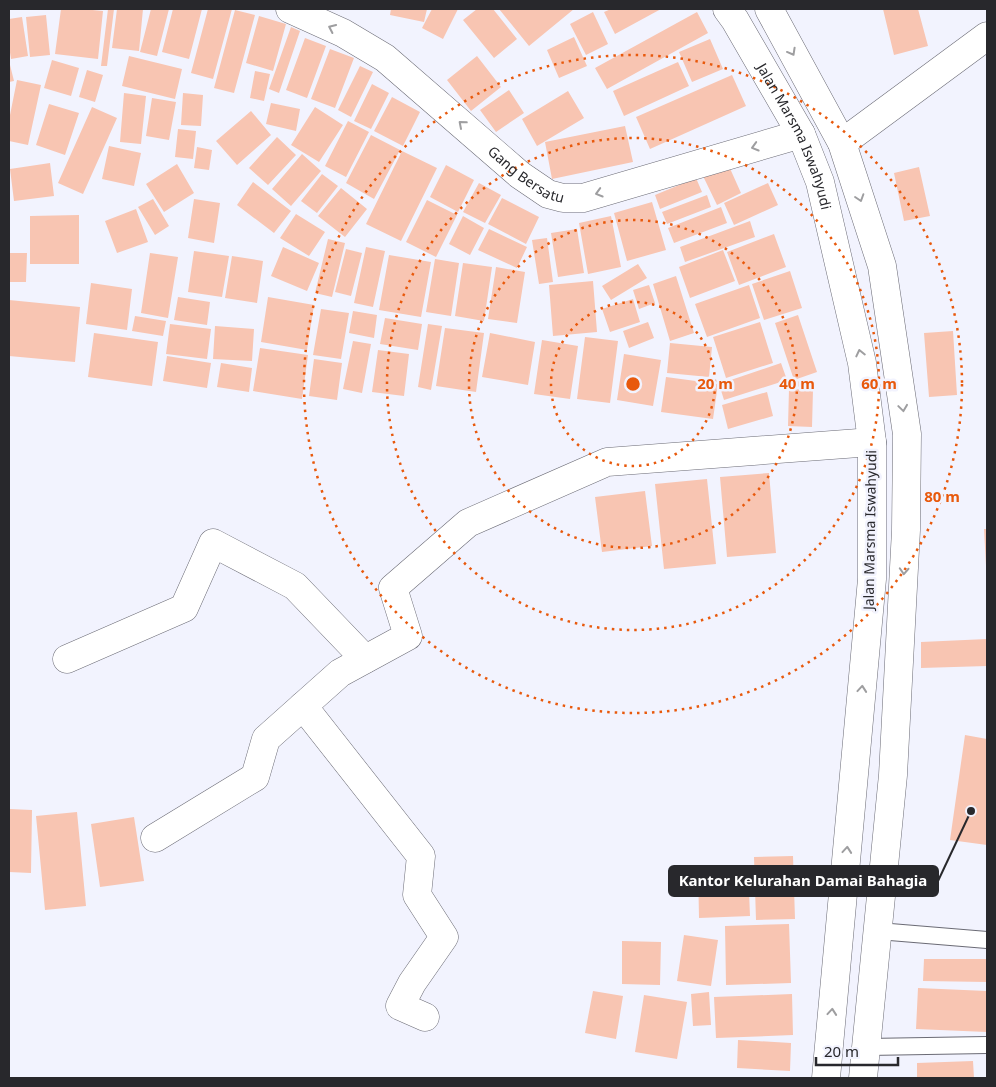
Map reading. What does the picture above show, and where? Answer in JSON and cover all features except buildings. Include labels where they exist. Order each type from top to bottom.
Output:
[{"type":"main road","name":"Gang Bersatu","points":[[290,9],[343,33],[385,58],[520,175],[548,194],[563,198],[582,198],[802,134]]},
{"type":"main road","name":"Jalan Marsma Iswahyudi","points":[[727,9],[802,134],[820,182],[862,363],[872,442],[872,579],[826,1078]]},
{"type":"main road","points":[[769,9],[842,142],[882,266],[906,434],[906,530],[893,775],[863,1078]]},
{"type":"main road","points":[[842,142],[987,36]]},
{"type":"main road","points":[[155,838],[255,777],[266,739],[340,673],[408,636],[393,588],[468,523],[607,462],[872,442]]},
{"type":"main road","points":[[68,659],[184,608],[213,543],[295,586],[364,659]]},
{"type":"main road","points":[[303,706],[421,856],[417,895],[444,937],[412,983],[400,1006],[425,1017]]},
{"type":"lane","points":[[878,930],[987,940]]},
{"type":"lane","points":[[867,1047],[987,1045]]},
{"type":"place","name":"Kantor Kelurahan Damai Bahagia","points":[[971,811]]}]
